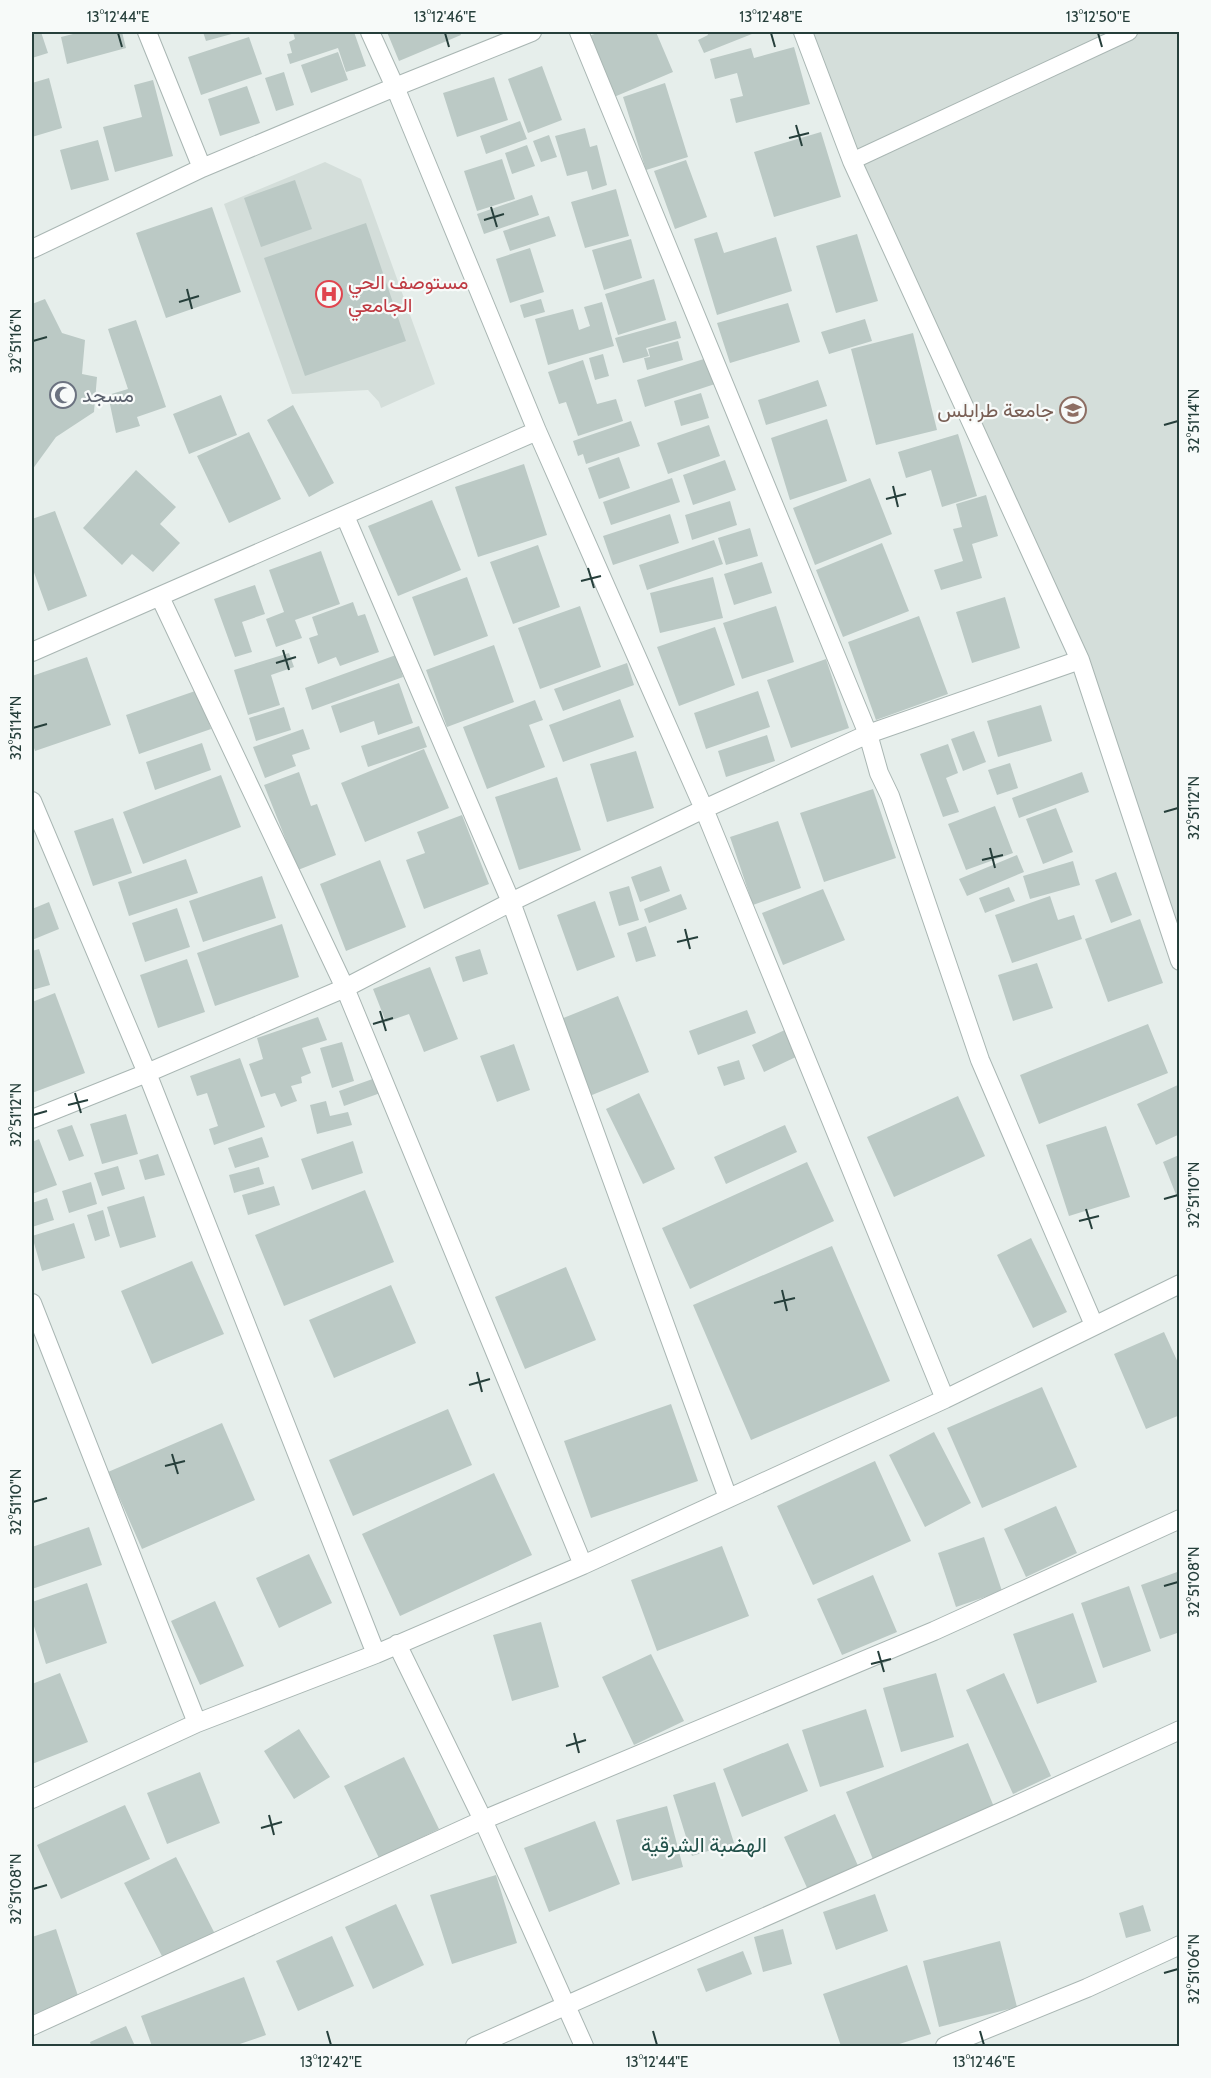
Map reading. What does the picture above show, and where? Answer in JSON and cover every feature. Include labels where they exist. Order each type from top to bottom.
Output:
[{"type":"street","points":[[147,32],[202,168]]},
{"type":"street","points":[[370,32],[395,87],[537,431],[704,809],[945,1400]]},
{"type":"street","points":[[32,249],[202,168],[532,32]]},
{"type":"street","points":[[579,32],[868,734],[879,773],[894,807],[981,1060],[1094,1325]]},
{"type":"street","points":[[803,32],[852,161],[1080,660],[1178,952]]},
{"type":"street","points":[[32,652],[537,431]]},
{"type":"street","points":[[345,516],[511,902],[728,1498]]},
{"type":"street","points":[[160,597],[345,987],[583,1565]]},
{"type":"street","points":[[32,1119],[147,1073],[345,987],[511,902],[704,809],[868,734],[1080,660]]},
{"type":"street","points":[[32,801],[147,1073],[376,1654]]},
{"type":"street","points":[[32,1799],[197,1723],[376,1654],[583,1565],[945,1400],[1179,1284]]},
{"type":"street","points":[[32,1303],[197,1723]]},
{"type":"street","points":[[32,2026],[483,1820],[934,1631],[1179,1519]]},
{"type":"street","points":[[397,1644],[483,1820],[564,2006],[584,2046]]},
{"type":"street","points":[[475,2046],[1012,1807],[1179,1730]]},
{"type":"street","points":[[945,2046],[1087,1988],[1179,1945]]},
{"type":"lane","points":[[852,161],[1129,32]]},
{"type":"shaded area","name":"جامعة طرابلس","points":[[803,32],[1179,32],[1179,961],[1080,660]]},
{"type":"shaded area","name":"مستوصف الحي الجامعي","points":[[325,162],[361,179],[435,384],[381,408],[379,402],[368,390],[292,394],[224,204]]},
{"type":"building","points":[[32,32],[41,32],[48,53],[32,58]]},
{"type":"building","points":[[81,32],[122,32],[126,48],[67,64],[61,37]]},
{"type":"building","points":[[203,32],[239,32],[206,41]]},
{"type":"building","points":[[293,32],[354,32],[366,66],[346,72],[338,48],[290,64],[287,54],[292,53],[289,42],[295,39]]},
{"type":"building","points":[[387,32],[460,32],[461,35],[399,61]]},
{"type":"building","points":[[600,32],[656,32],[673,72],[614,97],[589,36]]},
{"type":"building","points":[[707,32],[757,32],[704,53],[698,40],[708,35]]},
{"type":"building","points":[[249,37],[262,74],[201,95],[188,57]]},
{"type":"building","points":[[794,47],[810,104],[736,123],[730,99],[743,96],[737,73],[715,79],[710,59],[751,48],[754,58]]},
{"type":"building","points":[[338,52],[348,80],[311,93],[301,65]]},
{"type":"building","points":[[542,66],[562,120],[528,133],[508,79]]},
{"type":"building","points":[[284,72],[294,105],[276,111],[265,78]]},
{"type":"building","points":[[494,77],[508,120],[457,137],[443,93]]},
{"type":"building","points":[[49,78],[62,128],[32,137],[32,83]]},
{"type":"building","points":[[153,80],[173,156],[115,172],[103,127],[142,117],[134,85]]},
{"type":"building","points":[[665,83],[688,157],[646,170],[623,97]]},
{"type":"building","points":[[247,86],[260,123],[220,136],[208,99]]},
{"type":"building","points":[[520,121],[527,139],[486,154],[480,136]]},
{"type":"building","points":[[585,128],[590,147],[597,145],[607,185],[592,190],[587,171],[567,176],[555,136]]},
{"type":"building","points":[[821,132],[841,197],[774,217],[754,152]]},
{"type":"building","points":[[549,135],[557,157],[541,162],[533,141]]},
{"type":"building","points":[[98,140],[109,180],[71,190],[60,150]]},
{"type":"building","points":[[527,145],[535,166],[512,174],[505,153]]},
{"type":"building","points":[[502,159],[515,199],[477,211],[464,171]]},
{"type":"building","points":[[686,160],[707,217],[675,229],[654,171]]},
{"type":"building","points":[[295,180],[312,229],[261,247],[244,198]]},
{"type":"building","points":[[616,189],[629,236],[585,248],[571,202]]},
{"type":"building","points":[[532,195],[539,215],[484,234],[477,214]]},
{"type":"building","points":[[212,207],[241,292],[166,318],[136,233]]},
{"type":"building","points":[[549,216],[556,236],[510,251],[503,231]]},
{"type":"building","points":[[366,223],[406,341],[305,376],[264,258]]},
{"type":"building","points":[[717,232],[724,253],[776,237],[792,291],[717,315],[694,239]]},
{"type":"building","points":[[857,234],[878,301],[836,313],[816,246]]},
{"type":"building","points":[[631,239],[642,278],[604,290],[592,250]]},
{"type":"building","points":[[530,248],[544,292],[510,303],[496,259]]},
{"type":"building","points":[[654,279],[666,320],[618,335],[605,294]]},
{"type":"building","name":"مسجد","points":[[45,299],[62,333],[85,340],[82,374],[97,377],[94,412],[56,437],[32,470],[32,304]]},
{"type":"building","points":[[541,299],[545,312],[524,318],[520,305]]},
{"type":"building","points":[[602,302],[614,346],[548,365],[535,319],[573,309],[579,330],[590,326],[584,307]]},
{"type":"building","points":[[788,303],[800,342],[730,363],[717,323]]},
{"type":"building","points":[[865,319],[872,341],[829,354],[821,332]]},
{"type":"building","points":[[136,320],[166,407],[137,417],[140,426],[116,433],[108,395],[128,389],[108,329]]},
{"type":"building","points":[[676,321],[681,338],[646,348],[649,356],[623,363],[615,338]]},
{"type":"building","points":[[913,333],[937,430],[876,445],[851,349]]},
{"type":"building","points":[[678,341],[683,360],[647,370],[644,358],[650,357],[648,349]]},
{"type":"building","points":[[603,354],[609,376],[595,380],[589,358]]},
{"type":"building","points":[[707,358],[715,384],[645,407],[637,380]]},
{"type":"building","points":[[583,360],[597,404],[616,399],[623,421],[578,436],[566,402],[559,404],[548,372]]},
{"type":"building","points":[[818,380],[827,406],[766,425],[758,400]]},
{"type":"building","points":[[701,393],[709,418],[681,426],[674,401]]},
{"type":"building","points":[[221,395],[237,435],[189,454],[173,414]]},
{"type":"building","points":[[293,405],[334,483],[309,497],[267,420]]},
{"type":"building","points":[[827,419],[847,481],[790,500],[771,438]]},
{"type":"building","points":[[631,421],[640,446],[586,464],[583,454],[578,456],[573,441]]},
{"type":"building","points":[[709,425],[720,456],[668,474],[657,443]]},
{"type":"building","points":[[249,432],[281,499],[229,523],[197,456]]},
{"type":"building","points":[[958,434],[977,496],[942,507],[931,470],[906,478],[898,452]]},
{"type":"building","points":[[619,457],[630,488],[599,499],[588,468]]},
{"type":"building","points":[[725,460],[736,490],[693,505],[683,475]]},
{"type":"building","points":[[524,464],[547,535],[478,557],[455,487]]},
{"type":"building","points":[[136,470],[176,507],[160,524],[180,543],[153,572],[132,554],[122,565],[83,528]]},
{"type":"building","points":[[672,478],[680,502],[611,525],[603,502]]},
{"type":"building","points":[[870,478],[892,534],[815,565],[793,508]]},
{"type":"building","points":[[986,495],[998,536],[972,544],[982,578],[941,590],[934,570],[963,561],[953,529],[962,527],[956,504]]},
{"type":"building","points":[[432,500],[461,570],[398,596],[368,526]]},
{"type":"building","points":[[730,501],[737,525],[692,540],[685,515]]},
{"type":"building","points":[[55,511],[87,596],[48,611],[32,567],[32,519]]},
{"type":"building","points":[[670,514],[679,543],[613,565],[603,536]]},
{"type":"building","points":[[750,528],[758,556],[726,565],[718,538]]},
{"type":"building","points":[[714,540],[723,564],[647,590],[639,565]]},
{"type":"building","points":[[882,543],[909,611],[843,637],[816,570]]},
{"type":"building","points":[[538,545],[560,607],[513,624],[490,562]]},
{"type":"building","points":[[321,551],[340,604],[295,620],[302,638],[276,647],[266,619],[284,612],[269,570]]},
{"type":"building","points":[[762,562],[772,593],[734,605],[724,574]]},
{"type":"building","points":[[467,577],[488,636],[434,656],[412,597]]},
{"type":"building","points":[[713,577],[723,618],[660,633],[650,593]]},
{"type":"building","points":[[255,585],[265,614],[242,622],[252,652],[235,657],[214,599]]},
{"type":"building","points":[[1005,597],[1020,648],[972,663],[956,612]]},
{"type":"building","points":[[353,602],[358,616],[365,614],[379,652],[340,666],[336,657],[318,664],[309,638],[318,635],[312,617]]},
{"type":"building","points":[[580,606],[601,667],[540,689],[518,628]]},
{"type":"building","points":[[776,606],[794,662],[742,679],[723,623]]},
{"type":"building","points":[[919,616],[948,694],[876,720],[848,642]]},
{"type":"building","points":[[715,627],[735,685],[679,706],[657,647]]},
{"type":"building","points":[[494,645],[514,702],[447,727],[426,670]]},
{"type":"building","points":[[289,653],[294,667],[271,675],[280,705],[248,715],[234,670]]},
{"type":"building","points":[[396,655],[403,677],[312,710],[305,688]]},
{"type":"building","points":[[87,657],[111,725],[35,751],[32,742],[32,676]]},
{"type":"building","points":[[826,659],[849,728],[791,748],[767,680]]},
{"type":"building","points":[[627,663],[634,685],[563,711],[554,689]]},
{"type":"building","points":[[399,683],[413,723],[378,735],[374,721],[340,733],[331,706]]},
{"type":"building","points":[[198,690],[211,729],[139,754],[126,715]]},
{"type":"building","points":[[758,691],[770,727],[706,749],[694,713]]},
{"type":"building","points":[[620,699],[634,737],[563,762],[549,725]]},
{"type":"building","points":[[535,700],[543,720],[529,725],[545,767],[487,789],[463,727]]},
{"type":"building","points":[[1041,705],[1052,741],[998,757],[987,721]]},
{"type":"building","points":[[284,707],[291,730],[256,741],[249,718]]},
{"type":"building","points":[[419,726],[427,747],[368,767],[361,746]]},
{"type":"building","points":[[303,729],[310,749],[292,755],[296,766],[265,778],[253,747]]},
{"type":"building","points":[[974,731],[986,762],[963,771],[951,739]]},
{"type":"building","points":[[767,735],[775,761],[726,777],[718,751]]},
{"type":"building","points":[[202,743],[211,770],[155,790],[146,762]]},
{"type":"building","points":[[948,744],[958,773],[946,778],[959,812],[943,817],[920,754]]},
{"type":"building","points":[[424,749],[449,808],[365,842],[341,783]]},
{"type":"building","points":[[636,751],[654,808],[607,822],[590,764]]},
{"type":"building","points":[[1010,763],[1018,788],[997,795],[988,770]]},
{"type":"building","points":[[299,772],[311,806],[317,804],[336,855],[298,870],[264,785]]},
{"type":"building","points":[[1082,772],[1089,792],[1019,818],[1012,798]]},
{"type":"building","points":[[221,775],[241,827],[143,864],[123,812]]},
{"type":"building","points":[[557,777],[581,850],[519,870],[495,797]]},
{"type":"building","points":[[873,789],[896,858],[824,882],[800,813]]},
{"type":"building","points":[[995,806],[1013,853],[966,870],[948,824]]},
{"type":"building","points":[[1056,808],[1073,852],[1043,864],[1026,819]]},
{"type":"building","points":[[462,815],[489,884],[424,909],[406,860],[425,853],[417,832]]},
{"type":"building","points":[[113,818],[132,873],[93,886],[74,831]]},
{"type":"building","points":[[778,821],[801,888],[753,905],[730,837]]},
{"type":"building","points":[[1017,855],[1024,872],[967,896],[959,879]]},
{"type":"building","points":[[186,859],[198,893],[129,916],[118,882]]},
{"type":"building","points":[[380,860],[406,927],[346,951],[320,884]]},
{"type":"building","points":[[1073,861],[1080,885],[1030,899],[1023,876]]},
{"type":"building","points":[[661,866],[670,891],[640,902],[631,877]]},
{"type":"building","points":[[1116,872],[1132,915],[1111,923],[1095,880]]},
{"type":"building","points":[[262,876],[276,918],[203,942],[189,901]]},
{"type":"building","points":[[629,886],[639,920],[619,926],[609,892]]},
{"type":"building","points":[[1009,887],[1015,901],[985,913],[979,898]]},
{"type":"building","points":[[823,889],[845,940],[783,965],[762,913]]},
{"type":"building","points":[[681,894],[687,909],[649,923],[644,909]]},
{"type":"building","points":[[1050,896],[1058,920],[1074,915],[1082,939],[1012,963],[995,915]]},
{"type":"building","points":[[595,901],[615,957],[577,971],[557,915]]},
{"type":"building","points":[[49,902],[59,929],[32,940],[32,909]]},
{"type":"building","points":[[177,908],[190,947],[145,962],[132,923]]},
{"type":"building","points":[[1140,919],[1163,983],[1108,1002],[1085,939]]},
{"type":"building","points":[[282,924],[299,977],[215,1006],[197,953]]},
{"type":"building","points":[[646,926],[656,956],[636,962],[627,933]]},
{"type":"building","points":[[39,949],[50,985],[32,990],[32,951]]},
{"type":"building","points":[[480,949],[488,974],[463,982],[455,957]]},
{"type":"building","points":[[187,959],[205,1012],[158,1028],[140,975]]},
{"type":"building","points":[[1037,963],[1053,1008],[1013,1021],[998,975]]},
{"type":"building","points":[[430,967],[458,1039],[424,1052],[409,1014],[386,1022],[373,989]]},
{"type":"building","points":[[55,993],[85,1073],[32,1093],[32,1002]]},
{"type":"building","points":[[618,996],[649,1072],[587,1097],[556,1021]]},
{"type":"building","points":[[747,1010],[756,1033],[698,1055],[689,1031]]},
{"type":"building","points":[[318,1017],[327,1040],[302,1048],[311,1073],[301,1077],[302,1083],[291,1086],[297,1101],[281,1107],[275,1093],[261,1097],[249,1064],[263,1059],[257,1038]]},
{"type":"building","points":[[1148,1024],[1168,1073],[1039,1124],[1020,1075]]},
{"type":"building","points":[[787,1029],[798,1056],[764,1072],[752,1045]]},
{"type":"building","points":[[342,1042],[354,1081],[332,1088],[320,1048]]},
{"type":"building","points":[[514,1044],[530,1090],[497,1102],[480,1056]]},
{"type":"building","points":[[240,1058],[265,1127],[214,1145],[209,1129],[218,1126],[207,1093],[197,1096],[190,1076]]},
{"type":"building","points":[[739,1060],[745,1079],[724,1086],[717,1067]]},
{"type":"building","points":[[381,1076],[386,1091],[344,1106],[339,1091]]},
{"type":"building","points":[[1180,1084],[1180,1134],[1156,1145],[1137,1104]]},
{"type":"building","points":[[639,1093],[675,1169],[643,1184],[606,1109]]},
{"type":"building","points":[[958,1096],[985,1156],[894,1197],[867,1137]]},
{"type":"building","points":[[326,1101],[330,1116],[348,1112],[352,1125],[317,1134],[310,1105]]},
{"type":"building","points":[[126,1114],[138,1154],[102,1164],[90,1124]]},
{"type":"building","points":[[72,1125],[84,1156],[69,1161],[57,1130]]},
{"type":"building","points":[[785,1125],[797,1152],[726,1184],[714,1157]]},
{"type":"building","points":[[1106,1126],[1130,1197],[1069,1216],[1046,1145]]},
{"type":"building","points":[[262,1137],[269,1157],[235,1168],[228,1148]]},
{"type":"building","points":[[39,1139],[57,1185],[32,1194],[32,1142]]},
{"type":"building","points":[[353,1141],[363,1173],[312,1190],[301,1159]]},
{"type":"building","points":[[158,1154],[165,1175],[145,1180],[139,1160]]},
{"type":"building","points":[[1179,1155],[1179,1202],[1163,1162]]},
{"type":"building","points":[[807,1162],[834,1221],[690,1289],[662,1228]]},
{"type":"building","points":[[118,1166],[125,1189],[102,1196],[94,1173]]},
{"type":"building","points":[[259,1167],[264,1184],[234,1193],[229,1175]]},
{"type":"building","points":[[91,1182],[97,1204],[69,1213],[62,1191]]},
{"type":"building","points":[[274,1186],[280,1205],[248,1215],[242,1195]]},
{"type":"building","points":[[365,1190],[394,1262],[284,1306],[255,1235]]},
{"type":"building","points":[[144,1196],[156,1237],[120,1248],[107,1207]]},
{"type":"building","points":[[47,1198],[54,1220],[32,1227],[32,1203]]},
{"type":"building","points":[[103,1210],[110,1236],[95,1241],[87,1215]]},
{"type":"building","points":[[74,1223],[85,1258],[42,1271],[32,1236]]},
{"type":"building","points":[[1031,1238],[1067,1312],[1033,1328],[997,1255]]},
{"type":"building","points":[[832,1246],[890,1381],[751,1440],[693,1305]]},
{"type":"building","points":[[192,1261],[224,1334],[152,1364],[121,1291]]},
{"type":"building","points":[[566,1267],[596,1340],[525,1369],[495,1297]]},
{"type":"building","points":[[391,1285],[416,1343],[334,1378],[309,1320]]},
{"type":"building","points":[[1164,1332],[1180,1367],[1180,1415],[1146,1429],[1114,1354]]},
{"type":"building","points":[[1042,1387],[1077,1467],[982,1508],[947,1428]]},
{"type":"building","points":[[671,1404],[698,1481],[591,1518],[564,1441]]},
{"type":"building","points":[[448,1409],[472,1465],[353,1516],[329,1460]]},
{"type":"building","points":[[222,1423],[255,1500],[142,1549],[108,1472]]},
{"type":"building","points":[[934,1432],[971,1503],[925,1527],[889,1455]]},
{"type":"building","points":[[875,1461],[911,1541],[813,1585],[777,1506]]},
{"type":"building","points":[[494,1473],[532,1555],[400,1616],[362,1534]]},
{"type":"building","points":[[1056,1506],[1077,1553],[1026,1577],[1004,1529]]},
{"type":"building","points":[[89,1527],[102,1565],[32,1589],[32,1547]]},
{"type":"building","points":[[984,1537],[1002,1591],[956,1607],[938,1553]]},
{"type":"building","points":[[722,1546],[749,1616],[657,1651],[631,1580]]},
{"type":"building","points":[[309,1554],[332,1603],[279,1628],[256,1578]]},
{"type":"building","points":[[1180,1571],[1180,1632],[1160,1639],[1141,1585]]},
{"type":"building","points":[[873,1575],[897,1632],[842,1655],[817,1599]]},
{"type":"building","points":[[87,1583],[107,1643],[46,1664],[32,1620],[32,1602]]},
{"type":"building","points":[[1129,1586],[1151,1651],[1103,1668],[1081,1603]]},
{"type":"building","points":[[215,1601],[244,1666],[200,1685],[171,1621]]},
{"type":"building","points":[[1073,1613],[1097,1682],[1037,1704],[1013,1634]]},
{"type":"building","points":[[541,1622],[559,1687],[512,1701],[493,1635]]},
{"type":"building","points":[[651,1654],[684,1721],[634,1745],[602,1677]]},
{"type":"building","points":[[60,1673],[88,1742],[32,1764],[32,1684]]},
{"type":"building","points":[[936,1673],[954,1737],[901,1752],[883,1688]]},
{"type":"building","points":[[1004,1673],[1051,1776],[1013,1794],[966,1690]]},
{"type":"building","points":[[866,1709],[884,1767],[820,1787],[802,1730]]},
{"type":"building","points":[[299,1729],[330,1777],[294,1799],[264,1751]]},
{"type":"building","points":[[788,1743],[808,1791],[742,1817],[723,1769]]},
{"type":"building","points":[[968,1743],[996,1812],[874,1862],[846,1792]]},
{"type":"building","points":[[404,1757],[439,1829],[379,1858],[344,1786]]},
{"type":"building","points":[[200,1772],[220,1823],[167,1844],[147,1793]]},
{"type":"building","points":[[715,1782],[734,1843],[692,1856],[673,1795]]},
{"type":"building","points":[[125,1805],[150,1859],[61,1899],[37,1845]]},
{"type":"building","points":[[667,1806],[683,1867],[632,1881],[616,1820]]},
{"type":"building","points":[[835,1814],[859,1868],[808,1890],[784,1837]]},
{"type":"building","points":[[595,1821],[620,1884],[549,1912],[524,1848]]},
{"type":"building","points":[[176,1857],[215,1934],[164,1960],[124,1883]]},
{"type":"building","points":[[496,1875],[517,1943],[452,1964],[430,1895]]},
{"type":"building","points":[[875,1894],[888,1931],[836,1950],[823,1912]]},
{"type":"building","points":[[396,1904],[424,1965],[373,1989],[345,1927]]},
{"type":"building","points":[[1143,1905],[1151,1931],[1126,1938],[1119,1913]]},
{"type":"building","points":[[56,1929],[80,2002],[34,2017],[32,2010],[32,1937]]},
{"type":"building","points":[[783,1929],[792,1964],[763,1972],[754,1937]]},
{"type":"building","points":[[332,1936],[354,1986],[298,2011],[276,1961]]},
{"type":"building","points":[[1000,1941],[1017,2007],[939,2027],[923,1961]]},
{"type":"building","points":[[743,1951],[752,1974],[706,1992],[697,1969]]},
{"type":"building","points":[[907,1965],[931,2034],[893,2046],[841,2046],[823,1994]]},
{"type":"building","points":[[244,1977],[266,2035],[234,2046],[152,2046],[141,2016]]},
{"type":"building","points":[[126,2026],[135,2046],[91,2046],[90,2042]]},
{"type":"place","name":"مستوصف الحي الجامعي","points":[[329,294]]},
{"type":"place","name":"مسجد","points":[[63,395]]},
{"type":"place","name":"جامعة طرابلس","points":[[1073,410]]},
{"type":"district","name":"الهضبة الشرقية","points":[[704,1844]]}]
